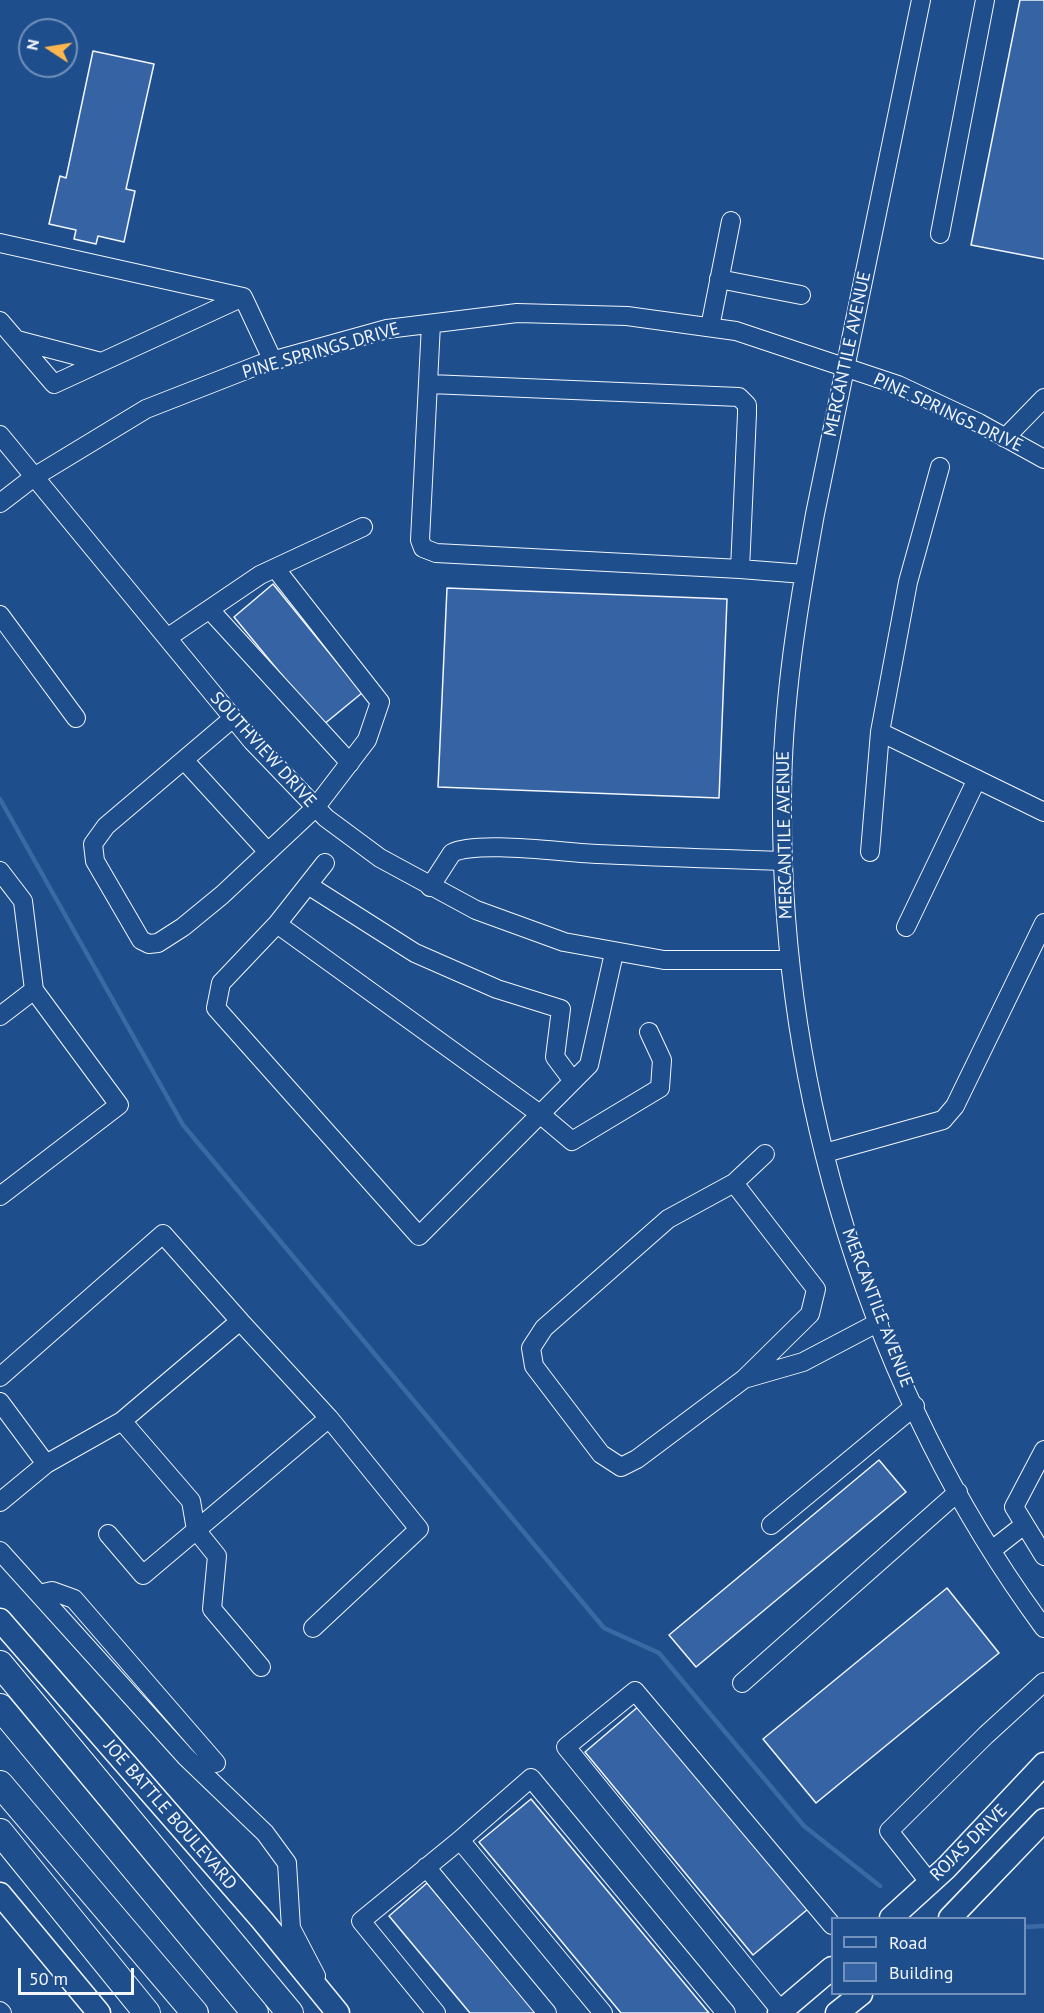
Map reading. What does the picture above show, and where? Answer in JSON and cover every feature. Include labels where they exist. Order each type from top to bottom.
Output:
[{"type":"highway","points":[[0,1664],[290,2013]]},
{"type":"highway","points":[[0,1707],[255,2013]]},
{"type":"highway","points":[[0,1784],[195,2013]]},
{"type":"highway","points":[[0,1832],[147,2013]]},
{"type":"main road","name":"JOE BATTLE BOULEVARD","points":[[0,1620],[262,1920],[336,2011]]},
{"type":"main road","name":"ROJAS DRIVE","points":[[892,1917],[997,1817],[1044,1764]]},
{"type":"main road","name":"ROJAS DRIVE","points":[[951,1917],[1044,1820]]},
{"type":"main road","points":[[0,1894],[99,2013]]},
{"type":"main road","points":[[780,2012],[831,1969]]},
{"type":"main road","points":[[837,2013],[860,1995]]},
{"type":"street","name":"MERCANTILE AVENUE","points":[[921,0],[804,574],[785,723],[783,861],[789,960],[825,1153],[851,1246],[879,1322],[915,1406],[958,1492],[992,1550],[1044,1628]]},
{"type":"street","points":[[940,234],[986,0]]},
{"type":"street","points":[[710,327],[731,221]]},
{"type":"street","points":[[0,243],[243,297]]},
{"type":"street","points":[[719,279],[801,295]]},
{"type":"street","points":[[243,297],[273,361]]},
{"type":"street","points":[[0,321],[54,384],[243,297]]},
{"type":"street","name":"PINE SPRINGS DRIVE","points":[[0,503],[34,477],[146,409],[273,361],[387,329],[517,313],[627,316],[736,331],[898,385],[1044,459]]},
{"type":"street","points":[[431,324],[430,384],[420,540],[423,548],[436,553],[804,574]]},
{"type":"street","points":[[16,340],[101,362]]},
{"type":"street","points":[[430,384],[739,397],[747,405],[740,569]]},
{"type":"street","points":[[1005,438],[1044,398]]},
{"type":"street","name":"SOUTHVIEW DRIVE","points":[[0,435],[232,719],[315,808],[380,858],[476,910],[564,942],[614,953],[698,962],[789,960]]},
{"type":"street","points":[[870,852],[880,732],[908,582],[940,467]]},
{"type":"street","points":[[167,638],[260,574],[363,528]]},
{"type":"street","points":[[232,719],[106,826],[96,838],[93,852],[95,861],[141,940],[149,944],[158,943],[210,905],[315,808],[367,740],[380,702],[275,568]]},
{"type":"street","points":[[210,610],[350,763]]},
{"type":"street","points":[[0,615],[76,718]]},
{"type":"street","points":[[880,732],[1044,812]]},
{"type":"street","points":[[184,760],[268,852]]},
{"type":"street","points":[[906,927],[977,779]]},
{"type":"street","points":[[430,887],[452,853],[465,849],[507,848],[783,861]]},
{"type":"street","points":[[325,863],[276,924],[221,983],[216,1008],[420,1236],[589,1065],[614,953]]},
{"type":"street","points":[[0,871],[23,901],[34,990],[119,1105],[0,1196]]},
{"type":"street","points":[[308,885],[415,953],[497,989],[561,1009],[555,1057],[573,1082]]},
{"type":"street","points":[[825,1153],[943,1120],[955,1106],[1044,923]]},
{"type":"street","points":[[276,924],[540,1114],[572,1141],[660,1088],[662,1060],[650,1032]]},
{"type":"street","points":[[0,1016],[34,990]]},
{"type":"street","points":[[734,1183],[816,1289],[810,1314],[744,1379],[637,1459],[621,1467],[601,1454],[534,1366],[531,1348],[544,1328],[668,1219],[734,1183],[765,1154]]},
{"type":"street","points":[[0,1377],[163,1234],[329,1418],[419,1529],[313,1628]]},
{"type":"street","points":[[0,1502],[46,1464],[122,1421],[240,1321]]},
{"type":"street","points":[[744,1379],[803,1362],[879,1322]]},
{"type":"street","points":[[0,1402],[46,1464]]},
{"type":"street","points":[[771,1525],[915,1406]]},
{"type":"street","points":[[108,1534],[143,1575],[329,1418]]},
{"type":"street","points":[[122,1421],[191,1501],[196,1530],[217,1556],[212,1609],[261,1667]]},
{"type":"street","points":[[1044,1450],[1014,1507],[1044,1556]]},
{"type":"street","points":[[742,1683],[958,1492]]},
{"type":"street","points":[[992,1550],[1024,1525]]},
{"type":"street","points":[[0,1551],[186,1757],[265,1833],[287,1863],[291,1928],[336,2011]]},
{"type":"street","points":[[39,1594],[52,1591],[74,1599],[216,1763]]},
{"type":"street","points":[[930,1883],[889,1831],[986,1735],[1044,1682]]},
{"type":"street","points":[[780,2012],[567,1747],[635,1691],[831,1924]]},
{"type":"street","points":[[436,2013],[361,1921],[531,1778],[726,2013]]},
{"type":"street","points":[[460,1840],[603,2013]]},
{"type":"street","points":[[426,1868],[547,2013]]},
{"type":"building","points":[[1020,0],[1044,0],[1044,259],[971,245]]},
{"type":"building","points":[[93,51],[154,64],[126,189],[135,191],[124,242],[98,236],[96,244],[74,239],[76,230],[49,224],[60,176],[66,178]]},
{"type":"building","points":[[273,584],[362,693],[323,725],[234,617]]},
{"type":"building","points":[[447,588],[727,599],[719,798],[438,787]]},
{"type":"building","points":[[879,1460],[906,1492],[696,1667],[669,1635]]},
{"type":"building","points":[[947,1588],[999,1653],[816,1803],[763,1739]]},
{"type":"building","points":[[639,1706],[808,1909],[753,1955],[585,1752]]},
{"type":"building","points":[[531,1799],[709,2013],[621,2013],[479,1842]]},
{"type":"building","points":[[427,1883],[536,2013],[470,2013],[389,1916]]},
{"type":"waterway","points":[[0,799],[183,1125],[604,1628],[659,1653],[804,1826],[880,1886]]},
{"type":"waterway","points":[[1026,1927],[1044,1926]]}]
